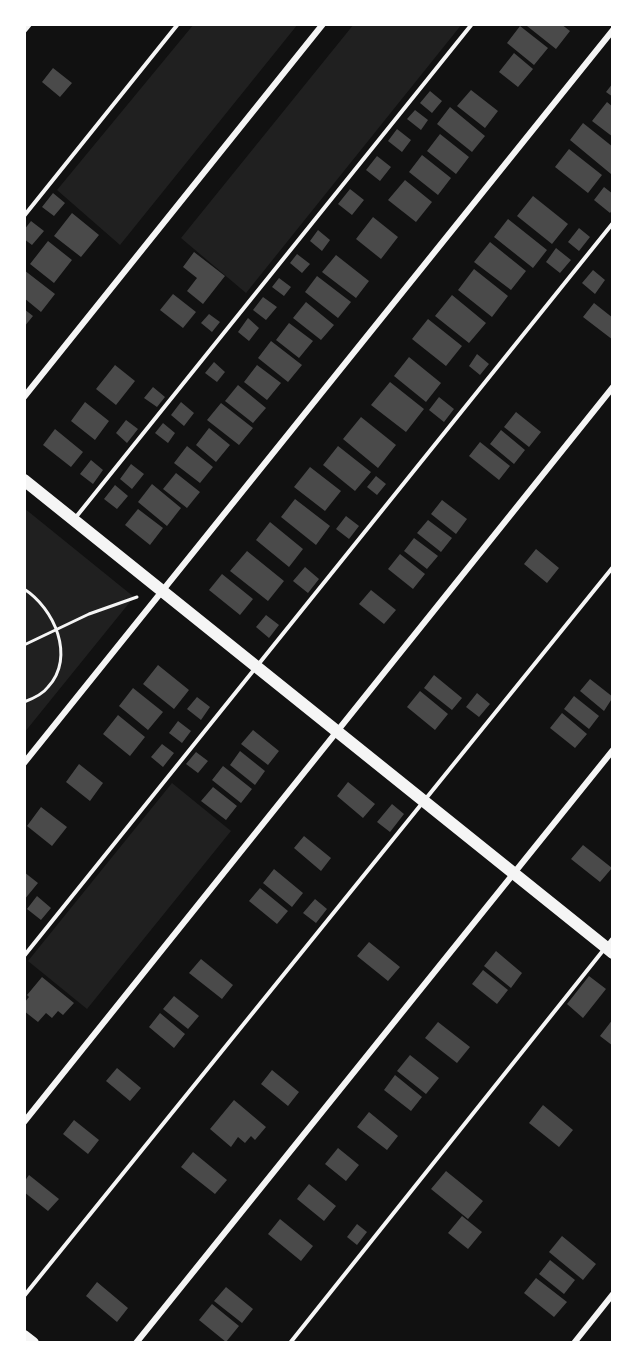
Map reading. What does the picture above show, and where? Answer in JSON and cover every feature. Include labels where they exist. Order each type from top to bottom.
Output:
[{"type":"main road","points":[[24,480],[514,874],[610,946]]},
{"type":"main road","points":[[24,1336],[33,1343]]},
{"type":"street","points":[[24,30],[28,24]]},
{"type":"street","points":[[24,397],[323,24]]},
{"type":"street","points":[[24,763],[613,30]]},
{"type":"street","points":[[24,1122],[613,387]]},
{"type":"street","points":[[136,1343],[613,750]]},
{"type":"street","points":[[574,1343],[613,1294]]},
{"type":"lane","points":[[24,216],[178,24]]},
{"type":"lane","points":[[74,520],[472,24]]},
{"type":"lane","points":[[24,956],[613,223]]},
{"type":"lane","points":[[24,1296],[613,567]]},
{"type":"lane","points":[[291,1343],[610,946]]},
{"type":"path","points":[[24,589],[33,595],[50,615],[57,629],[62,657],[57,674],[48,688],[24,702]]},
{"type":"path","points":[[24,645],[106,607],[137,597]]},
{"type":"shaded area","points":[[194,24],[298,24],[120,245],[57,190]]},
{"type":"shaded area","points":[[354,24],[462,24],[246,293],[181,238]]},
{"type":"shaded area","points":[[24,508],[134,597],[24,733]]},
{"type":"shaded area","points":[[172,783],[231,831],[87,1009],[28,961]]},
{"type":"building","points":[[529,24],[561,24],[570,31],[556,49],[527,26]]},
{"type":"building","points":[[520,26],[548,48],[534,65],[507,43]]},
{"type":"building","points":[[514,53],[533,69],[518,87],[499,72]]},
{"type":"building","points":[[53,68],[72,83],[60,97],[42,82]]},
{"type":"building","points":[[613,83],[613,97],[606,92]]},
{"type":"building","points":[[471,90],[498,111],[485,128],[457,106]]},
{"type":"building","points":[[430,91],[442,101],[432,113],[420,103]]},
{"type":"building","points":[[607,102],[613,107],[613,137],[592,121]]},
{"type":"building","points":[[450,107],[485,136],[472,152],[437,124]]},
{"type":"building","points":[[415,110],[428,120],[421,130],[407,119]]},
{"type":"building","points":[[583,123],[613,147],[611,174],[570,140]]},
{"type":"building","points":[[397,129],[411,140],[402,152],[388,141]]},
{"type":"building","points":[[440,134],[469,157],[456,174],[427,151]]},
{"type":"building","points":[[569,149],[602,175],[588,193],[555,167]]},
{"type":"building","points":[[422,155],[451,178],[438,195],[409,172]]},
{"type":"building","points":[[377,156],[391,167],[380,181],[366,170]]},
{"type":"building","points":[[405,180],[432,202],[416,222],[388,200]]},
{"type":"building","points":[[604,187],[613,194],[613,209],[610,213],[594,200]]},
{"type":"building","points":[[350,189],[364,200],[352,215],[338,204]]},
{"type":"building","points":[[53,193],[65,203],[54,216],[42,207]]},
{"type":"building","points":[[533,196],[568,224],[552,244],[517,216]]},
{"type":"building","points":[[72,213],[99,235],[81,257],[54,236]]},
{"type":"building","points":[[373,217],[398,237],[381,259],[356,239]]},
{"type":"building","points":[[508,219],[547,250],[533,268],[494,237]]},
{"type":"building","points":[[31,221],[44,231],[32,245],[24,239],[24,230]]},
{"type":"building","points":[[579,228],[590,237],[579,251],[568,242]]},
{"type":"building","points":[[318,230],[330,240],[322,251],[310,241]]},
{"type":"building","points":[[48,241],[72,260],[54,283],[30,264]]},
{"type":"building","points":[[490,242],[526,271],[511,290],[474,262]]},
{"type":"building","points":[[556,248],[571,260],[560,273],[546,262]]},
{"type":"building","points":[[194,252],[225,276],[203,304],[187,291],[197,278],[183,267]]},
{"type":"building","points":[[297,254],[310,264],[302,273],[290,263]]},
{"type":"building","points":[[336,255],[369,281],[356,298],[322,272]]},
{"type":"building","points":[[474,269],[508,296],[492,317],[458,290]]},
{"type":"building","points":[[24,270],[55,294],[41,312],[24,298]]},
{"type":"building","points":[[593,270],[605,280],[595,294],[582,283]]},
{"type":"building","points":[[317,276],[351,302],[338,318],[305,292]]},
{"type":"building","points":[[279,278],[291,287],[284,296],[272,287]]},
{"type":"building","points":[[173,294],[196,312],[183,328],[160,310]]},
{"type":"building","points":[[452,295],[486,323],[469,343],[435,316]]},
{"type":"building","points":[[263,297],[277,307],[266,320],[253,310]]},
{"type":"building","points":[[306,302],[334,325],[321,340],[293,318]]},
{"type":"building","points":[[594,303],[613,318],[613,340],[583,317]]},
{"type":"building","points":[[24,309],[33,316],[24,327]]},
{"type":"building","points":[[209,314],[220,322],[212,332],[201,323]]},
{"type":"building","points":[[248,318],[259,328],[249,341],[238,332]]},
{"type":"building","points":[[428,319],[462,346],[446,366],[412,339]]},
{"type":"building","points":[[289,323],[313,341],[299,358],[276,340]]},
{"type":"building","points":[[271,341],[302,365],[288,382],[258,358]]},
{"type":"building","points":[[477,354],[489,364],[480,375],[469,366]]},
{"type":"building","points":[[409,357],[441,383],[426,402],[394,376]]},
{"type":"building","points":[[214,362],[225,372],[217,382],[205,373]]},
{"type":"building","points":[[115,365],[135,381],[116,405],[96,389]]},
{"type":"building","points":[[257,365],[281,383],[267,400],[244,382]]},
{"type":"building","points":[[390,382],[424,409],[406,432],[371,405]]},
{"type":"building","points":[[238,385],[266,408],[253,423],[225,401]]},
{"type":"building","points":[[153,387],[165,397],[157,407],[144,398]]},
{"type":"building","points":[[439,397],[454,409],[444,422],[429,410]]},
{"type":"building","points":[[85,402],[109,421],[95,440],[71,421]]},
{"type":"building","points":[[181,402],[194,413],[184,426],[171,415]]},
{"type":"building","points":[[221,403],[253,428],[239,445],[207,420]]},
{"type":"building","points":[[516,412],[541,432],[529,447],[504,427]]},
{"type":"building","points":[[361,417],[396,445],[378,468],[343,439]]},
{"type":"building","points":[[126,420],[138,429],[127,443],[116,433]]},
{"type":"building","points":[[163,423],[175,433],[168,443],[155,433]]},
{"type":"building","points":[[209,428],[230,445],[216,462],[196,445]]},
{"type":"building","points":[[55,429],[83,452],[71,467],[43,445]]},
{"type":"building","points":[[501,430],[525,450],[514,464],[490,444]]},
{"type":"building","points":[[480,442],[510,466],[499,480],[469,456]]},
{"type":"building","points":[[187,446],[213,467],[200,483],[174,463]]},
{"type":"building","points":[[338,446],[371,472],[355,491],[323,465]]},
{"type":"building","points":[[91,460],[103,470],[93,484],[80,474]]},
{"type":"building","points":[[131,464],[144,474],[132,489],[120,479]]},
{"type":"building","points":[[310,467],[341,491],[325,511],[294,487]]},
{"type":"building","points":[[176,473],[200,492],[187,508],[163,489]]},
{"type":"building","points":[[376,476],[386,484],[377,495],[367,487]]},
{"type":"building","points":[[152,484],[181,508],[167,526],[138,502]]},
{"type":"building","points":[[115,485],[128,496],[117,509],[104,499]]},
{"type":"building","points":[[295,499],[330,526],[316,545],[281,517]]},
{"type":"building","points":[[442,500],[467,519],[456,534],[431,514]]},
{"type":"building","points":[[138,509],[163,528],[150,545],[125,525]]},
{"type":"building","points":[[346,516],[359,526],[349,539],[336,529]]},
{"type":"building","points":[[428,520],[452,538],[441,552],[417,533]]},
{"type":"building","points":[[270,522],[303,549],[289,567],[256,540]]},
{"type":"building","points":[[414,538],[438,556],[427,569],[404,551]]},
{"type":"building","points":[[536,549],[559,568],[547,583],[524,564]]},
{"type":"building","points":[[247,551],[284,581],[268,601],[230,571]]},
{"type":"building","points":[[400,554],[425,574],[413,589],[388,569]]},
{"type":"building","points":[[305,567],[319,579],[308,593],[293,581]]},
{"type":"building","points":[[222,574],[253,599],[240,615],[209,590]]},
{"type":"building","points":[[371,590],[396,610],[384,624],[359,604]]},
{"type":"building","points":[[266,615],[279,625],[269,638],[256,627]]},
{"type":"building","points":[[158,665],[189,690],[174,709],[143,684]]},
{"type":"building","points":[[434,675],[462,698],[452,710],[424,688]]},
{"type":"building","points":[[590,679],[613,697],[604,711],[580,691]]},
{"type":"building","points":[[133,688],[163,712],[148,730],[119,706]]},
{"type":"building","points":[[420,691],[448,714],[435,730],[407,707]]},
{"type":"building","points":[[477,693],[490,704],[479,717],[466,707]]},
{"type":"building","points":[[574,696],[599,716],[589,729],[564,709]]},
{"type":"building","points":[[197,697],[210,707],[201,720],[187,709]]},
{"type":"building","points":[[562,713],[587,734],[575,748],[550,728]]},
{"type":"building","points":[[118,715],[145,737],[130,756],[103,734]]},
{"type":"building","points":[[178,721],[191,731],[182,743],[169,733]]},
{"type":"building","points":[[253,730],[279,751],[268,765],[241,744]]},
{"type":"building","points":[[162,744],[174,753],[163,767],[151,757]]},
{"type":"building","points":[[240,751],[265,771],[255,785],[230,765]]},
{"type":"building","points":[[196,752],[208,761],[198,773],[186,764]]},
{"type":"building","points":[[79,764],[103,783],[90,801],[66,782]]},
{"type":"building","points":[[223,766],[252,789],[241,803],[212,780]]},
{"type":"building","points":[[348,782],[375,804],[363,818],[337,796]]},
{"type":"building","points":[[213,787],[237,806],[226,820],[201,801]]},
{"type":"building","points":[[392,804],[404,814],[390,832],[377,822]]},
{"type":"building","points":[[41,807],[67,827],[52,846],[27,826]]},
{"type":"building","points":[[304,836],[331,858],[321,871],[294,848]]},
{"type":"building","points":[[583,845],[612,868],[600,882],[571,859]]},
{"type":"building","points":[[274,869],[303,893],[292,907],[263,883]]},
{"type":"building","points":[[24,872],[38,883],[24,900]]},
{"type":"building","points":[[260,888],[288,911],[277,924],[249,901]]},
{"type":"building","points":[[37,896],[51,908],[41,920],[27,909]]},
{"type":"building","points":[[315,899],[327,909],[316,923],[303,913]]},
{"type":"building","points":[[369,942],[400,967],[388,981],[357,956]]},
{"type":"building","points":[[496,951],[522,973],[511,988],[484,966]]},
{"type":"building","points":[[201,959],[233,985],[222,999],[189,973]]},
{"type":"building","points":[[483,970],[508,990],[497,1004],[472,984]]},
{"type":"building","points":[[589,976],[606,989],[583,1018],[567,1004]]},
{"type":"building","points":[[42,977],[74,1003],[63,1015],[58,1011],[52,1018],[46,1013],[38,1022],[24,1011],[24,1003],[29,997],[27,995]]},
{"type":"building","points":[[174,996],[199,1016],[188,1029],[163,1009]]},
{"type":"building","points":[[160,1013],[185,1034],[174,1048],[149,1027]]},
{"type":"building","points":[[613,1019],[613,1046],[600,1036]]},
{"type":"building","points":[[438,1022],[470,1047],[457,1063],[425,1038]]},
{"type":"building","points":[[410,1055],[439,1078],[426,1094],[397,1071]]},
{"type":"building","points":[[117,1068],[141,1088],[130,1101],[106,1081]]},
{"type":"building","points":[[272,1070],[299,1092],[288,1106],[261,1084]]},
{"type":"building","points":[[395,1075],[422,1097],[411,1111],[384,1090]]},
{"type":"building","points":[[234,1100],[266,1127],[255,1140],[251,1136],[245,1143],[238,1137],[231,1147],[210,1129]]},
{"type":"building","points":[[543,1105],[573,1130],[559,1147],[529,1123]]},
{"type":"building","points":[[369,1112],[398,1136],[387,1150],[357,1127]]},
{"type":"building","points":[[74,1120],[99,1140],[88,1154],[63,1134]]},
{"type":"building","points":[[338,1148],[359,1165],[346,1181],[325,1164]]},
{"type":"building","points":[[193,1152],[227,1180],[215,1194],[181,1167]]},
{"type":"building","points":[[446,1171],[483,1201],[468,1219],[431,1189]]},
{"type":"building","points":[[29,1175],[59,1199],[48,1211],[24,1192],[24,1182]]},
{"type":"building","points":[[309,1184],[336,1206],[324,1221],[297,1199]]},
{"type":"building","points":[[462,1216],[482,1232],[468,1249],[448,1233]]},
{"type":"building","points":[[280,1219],[313,1246],[301,1261],[268,1234]]},
{"type":"building","points":[[357,1224],[367,1232],[357,1245],[347,1237]]},
{"type":"building","points":[[562,1236],[596,1264],[583,1280],[549,1252]]},
{"type":"building","points":[[550,1260],[575,1280],[564,1294],[539,1274]]},
{"type":"building","points":[[536,1278],[567,1302],[554,1317],[524,1293]]},
{"type":"building","points":[[97,1282],[128,1308],[117,1322],[86,1296]]},
{"type":"building","points":[[226,1287],[253,1309],[242,1323],[214,1301]]},
{"type":"building","points":[[212,1304],[239,1326],[226,1342],[199,1320]]}]
